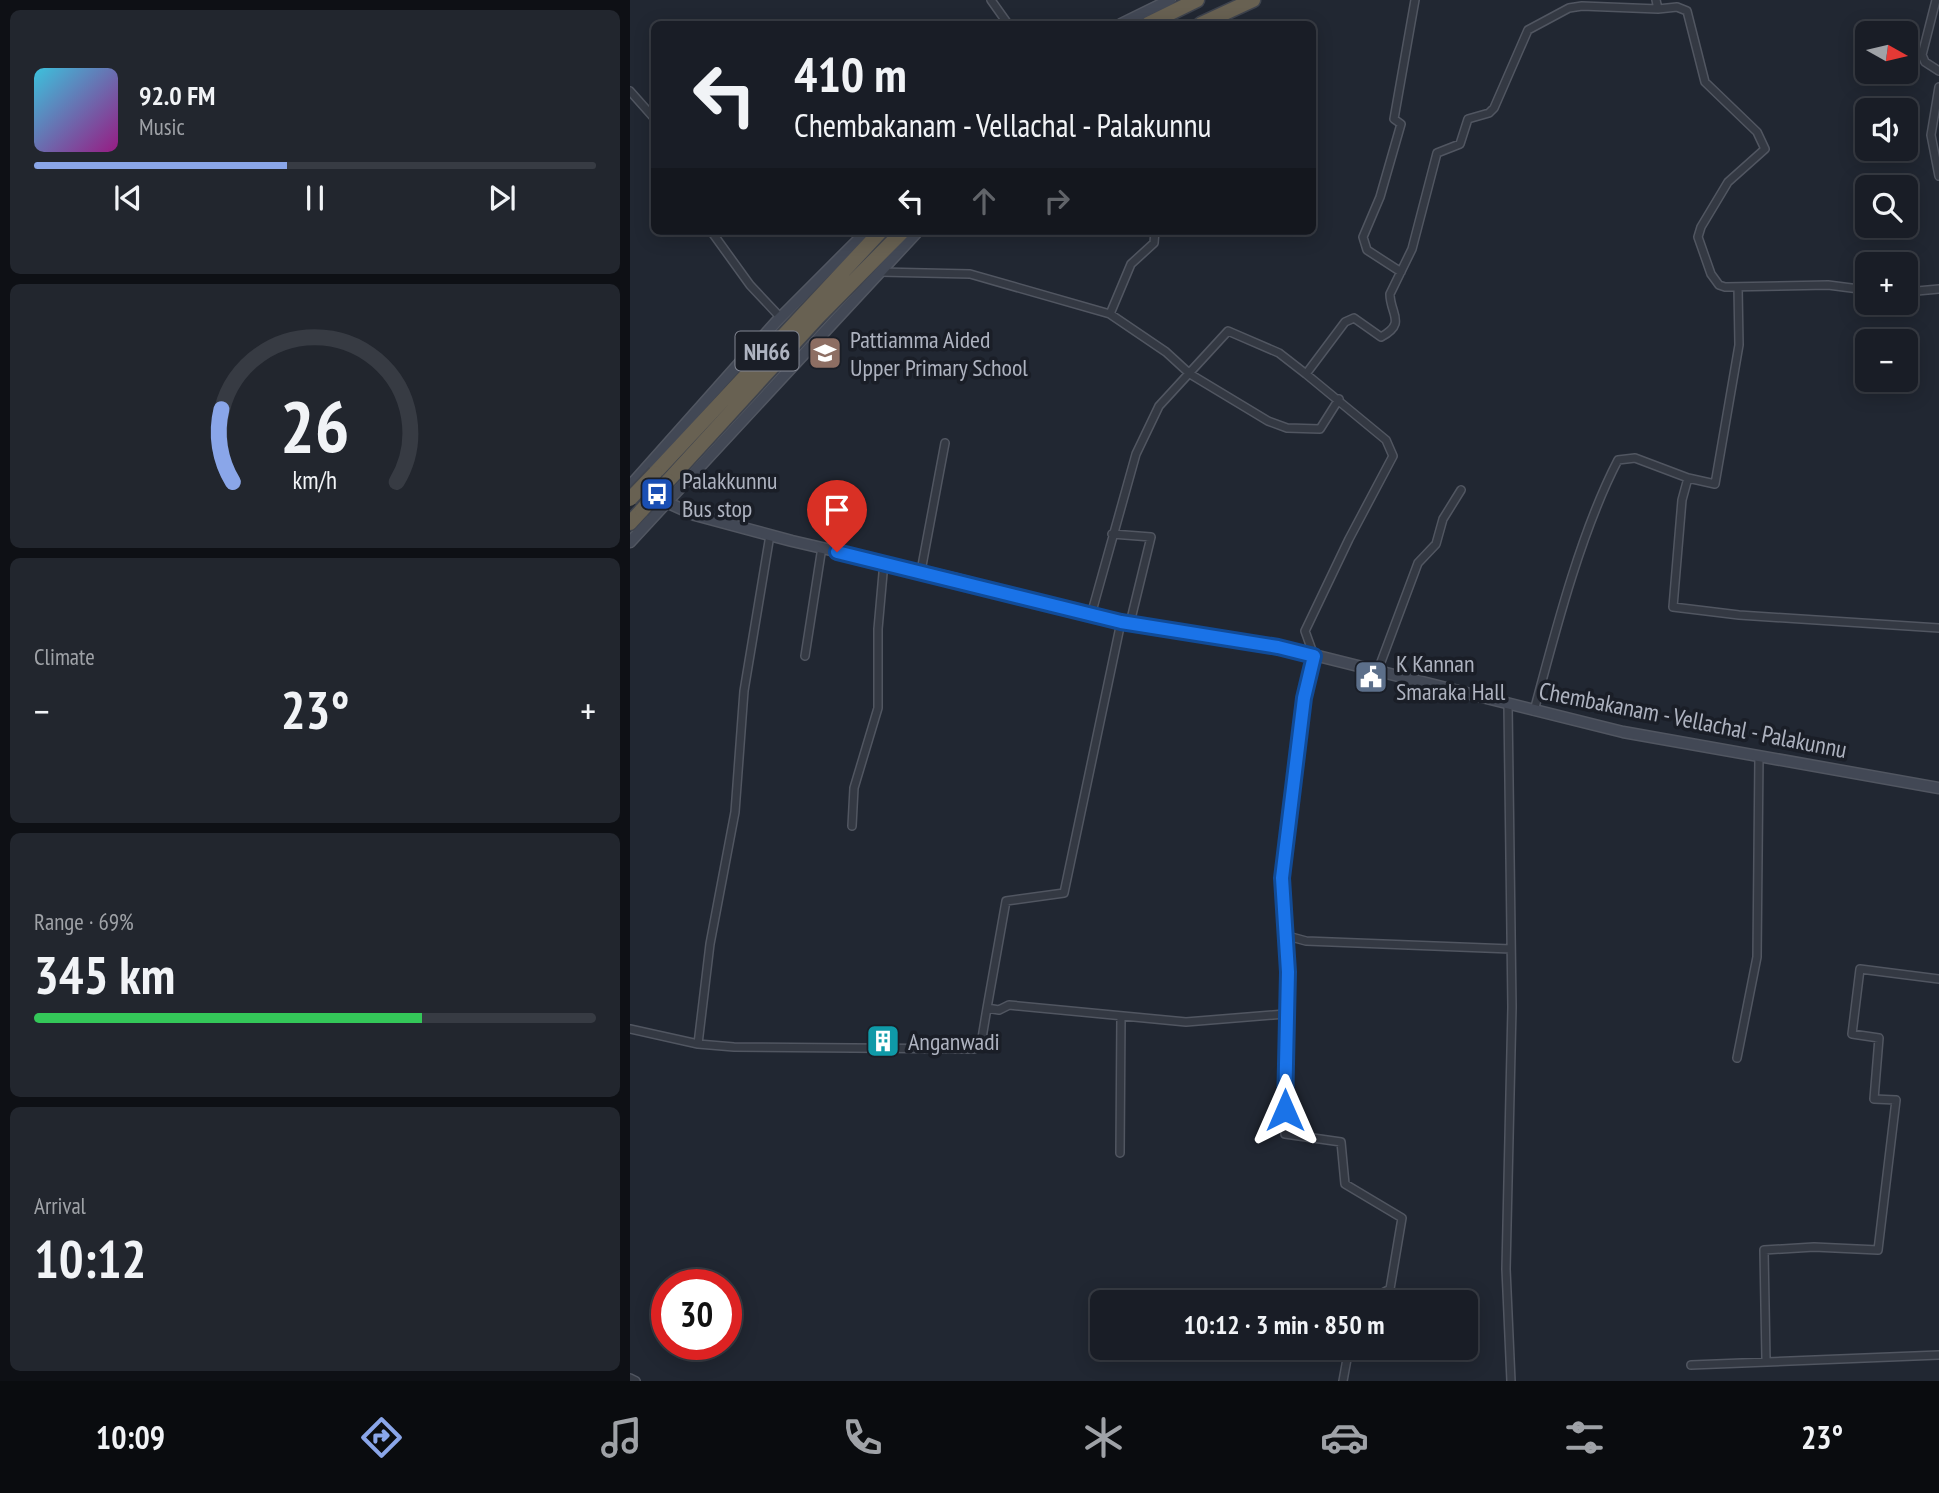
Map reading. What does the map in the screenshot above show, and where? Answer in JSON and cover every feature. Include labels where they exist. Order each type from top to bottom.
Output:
[{"type":"highway","points":[[1154,21],[1197,0]]},
{"type":"highway","points":[[1208,21],[1253,0]]},
{"type":"highway","name":"NH66","points":[[630,499],[877,235]]},
{"type":"highway","name":"NH66","points":[[630,523],[818,317],[899,235]]},
{"type":"main road","points":[[1127,21],[1170,0]]},
{"type":"main road","points":[[630,486],[780,318],[863,235]]},
{"type":"main road","points":[[630,542],[914,235]]},
{"type":"main road","name":"Chembakanam - Vellachal - Palakunnu","points":[[666,502],[695,515],[770,535],[921,570],[1126,623],[1278,647],[1623,732],[1939,788]]},
{"type":"street","points":[[991,0],[1006,21]]},
{"type":"street","points":[[1401,272],[1367,250],[1363,237],[1380,197],[1401,124],[1394,119],[1415,0]]},
{"type":"street","points":[[1656,0],[1658,9]]},
{"type":"street","points":[[1936,0],[1922,55],[1925,62],[1939,71]]},
{"type":"street","points":[[1306,374],[1345,322],[1354,318],[1381,337],[1394,327],[1396,314],[1391,295],[1412,249],[1437,153],[1460,144],[1468,119],[1489,113],[1494,108],[1525,32],[1569,8],[1677,7],[1687,11],[1704,82],[1745,119],[1764,145],[1764,152],[1728,183],[1699,237],[1716,281],[1725,287],[1828,285],[1855,288]]},
{"type":"street","points":[[1939,88],[1931,135],[1939,176]]},
{"type":"street","points":[[630,91],[651,115]]},
{"type":"street","points":[[715,235],[750,285],[780,318]]},
{"type":"street","points":[[1110,314],[1131,264],[1154,243],[1155,235]]},
{"type":"street","points":[[880,272],[970,274],[1110,314],[1166,352],[1191,374],[1268,421],[1287,428],[1320,429],[1339,399]]},
{"type":"street","points":[[1534,711],[1571,586],[1618,460],[1635,458],[1688,478],[1715,484],[1739,345],[1738,287]]},
{"type":"street","points":[[1918,291],[1939,289]]},
{"type":"street","points":[[1091,615],[1136,454],[1159,406],[1228,331],[1279,353],[1387,440],[1393,456],[1305,631],[1314,656],[1304,698],[1284,859],[1284,935],[1288,972],[1285,1014],[1285,1134],[1341,1142],[1345,1184],[1402,1218],[1388,1290]]},
{"type":"street","points":[[921,570],[945,443]]},
{"type":"street","points":[[1688,478],[1682,500],[1673,607],[1739,615],[1939,628]]},
{"type":"street","points":[[1378,670],[1418,563],[1436,544],[1443,519],[1461,490]]},
{"type":"street","points":[[630,1029],[698,1044],[823,1049],[974,1049],[982,1038],[1006,901],[1064,892],[1126,623],[1151,537],[1112,534]]},
{"type":"street","points":[[698,1044],[710,944],[735,812],[742,703],[770,535]]},
{"type":"street","points":[[805,656],[822,547]]},
{"type":"street","points":[[852,825],[854,788],[878,708],[877,629],[884,562]]},
{"type":"street","points":[[1507,705],[1511,949],[1506,1269],[1511,1381]]},
{"type":"street","points":[[1737,1058],[1757,957],[1759,756]]},
{"type":"street","points":[[1284,935],[1306,941],[1511,949]]},
{"type":"street","points":[[1766,1360],[1764,1250],[1814,1247],[1878,1250],[1896,1100],[1874,1099],[1879,1038],[1852,1034],[1860,969],[1939,979]]},
{"type":"street","points":[[987,1008],[999,1010],[1009,1006],[1186,1022],[1285,1014]]},
{"type":"street","points":[[1121,1016],[1121,1153]]},
{"type":"street","points":[[1690,1364],[1939,1355]]},
{"type":"street","points":[[1343,1381],[1347,1360]]},
{"type":"street","points":[[630,1378],[636,1381]]},
{"type":"place","name":"Pattiamma Aided Upper Primary School","points":[[825,353]]},
{"type":"place","name":"Palakkunnu Bus stop","points":[[657,494]]},
{"type":"place","name":"K Kannan Smaraka Hall","points":[[1371,677]]},
{"type":"place","name":"Anganwadi","points":[[883,1041]]},
{"type":"route","points":[[837,552],[921,570],[1121,622],[1278,647],[1314,656],[1304,698],[1282,878],[1281,897],[1288,972],[1285,1110]]}]
